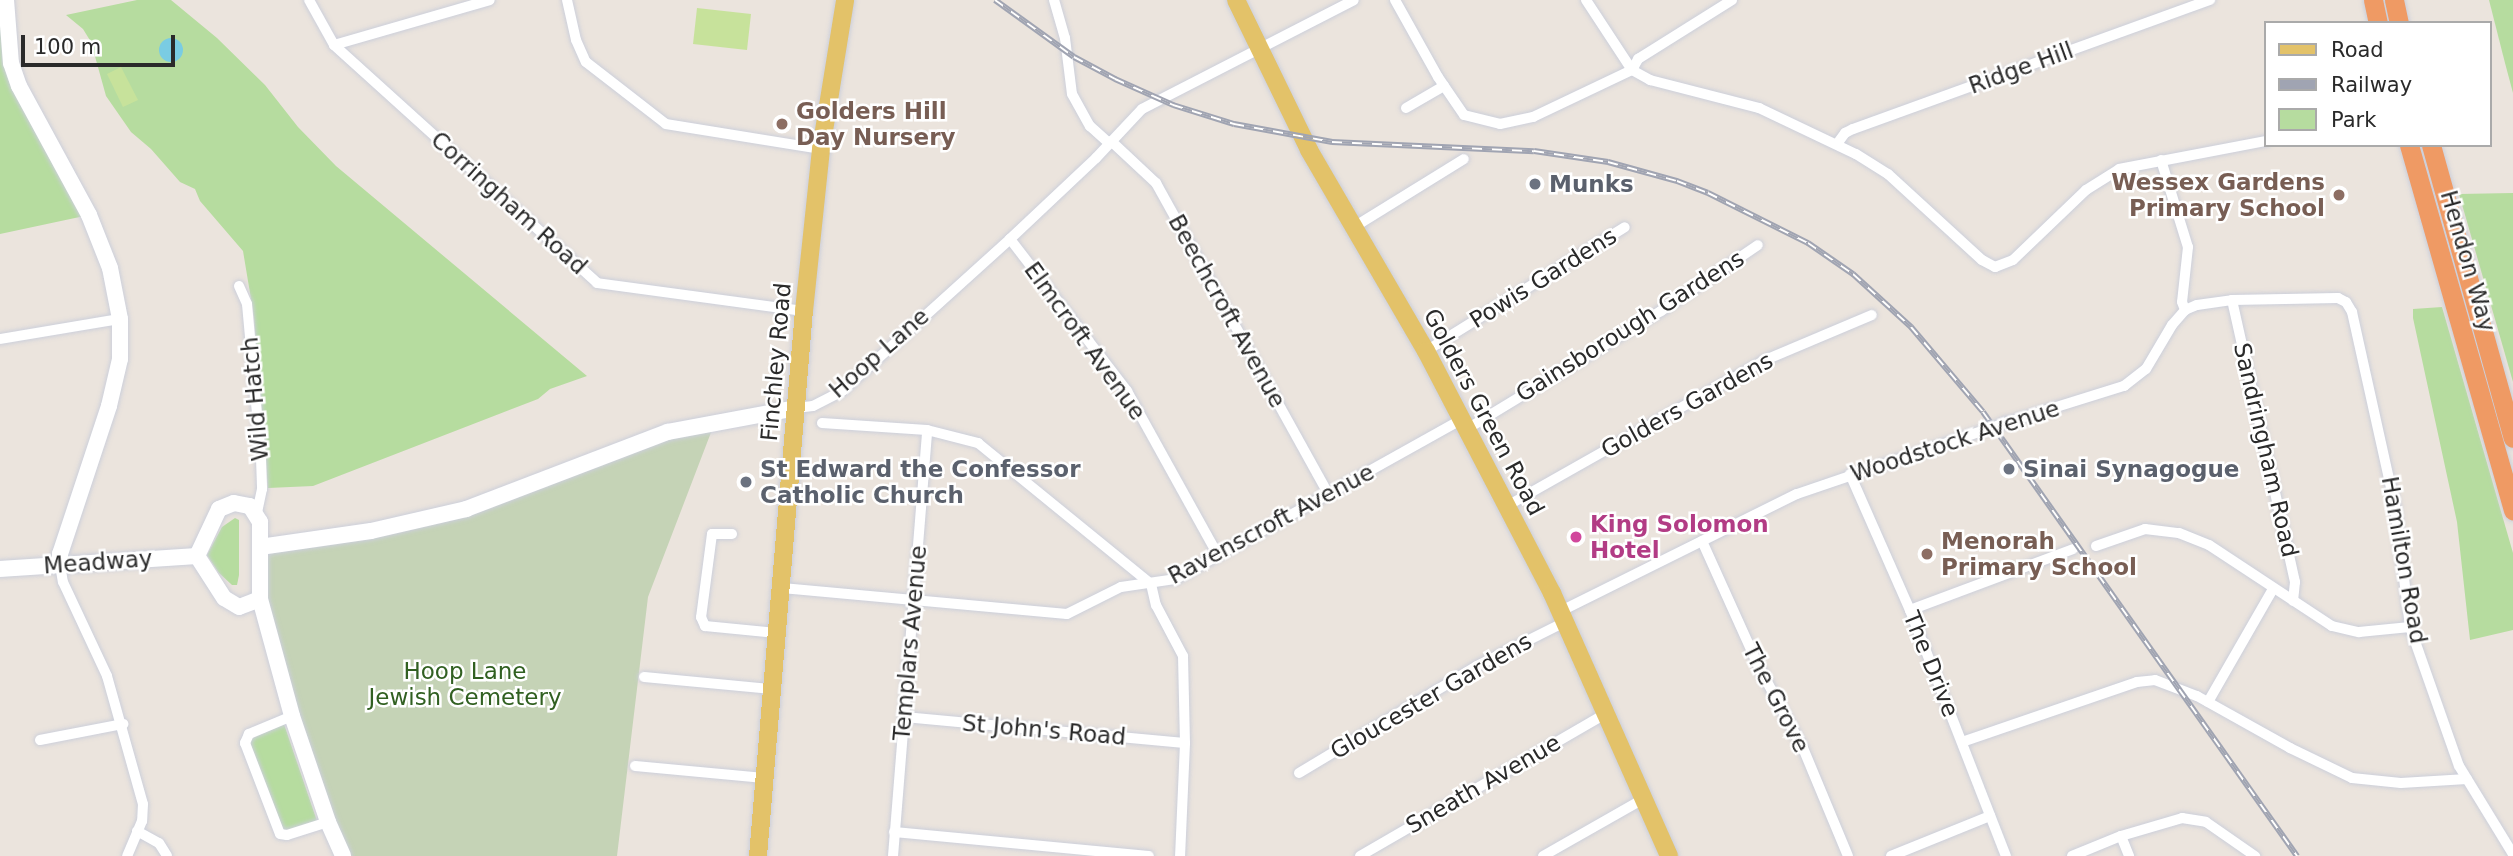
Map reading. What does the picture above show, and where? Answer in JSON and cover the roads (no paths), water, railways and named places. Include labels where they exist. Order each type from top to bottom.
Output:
[{"type":"highway","points":[[2373,0],[2378,21]]},
{"type":"highway","points":[[2394,0],[2399,21]]},
{"type":"highway","name":"Hendon Way","points":[[2410,147],[2513,511]]},
{"type":"highway","name":"Hendon Way","points":[[2432,147],[2513,438]]},
{"type":"main road","name":"Finchley Road","points":[[758,856],[804,312],[821,149],[845,0]]},
{"type":"main road","name":"Golders Green Road","points":[[1236,0],[1309,149],[1426,351],[1563,616],[1669,856]]},
{"type":"street","points":[[6,0],[10,63],[19,86],[89,215],[110,268],[120,319],[120,359],[109,405],[60,554],[60,564],[63,582],[107,676],[144,804],[127,856]]},
{"type":"street","name":"Corringham Road","points":[[310,0],[334,45],[597,283],[804,312]]},
{"type":"street","points":[[334,45],[490,0]]},
{"type":"street","points":[[567,0],[576,40],[586,62],[666,124],[821,149]]},
{"type":"street","name":"Beechcroft Avenue","points":[[1054,0],[1065,41],[1072,94],[1090,127],[1156,183],[1328,494]]},
{"type":"street","name":"Hoop Lane","points":[[260,547],[371,531],[466,509],[668,432],[813,406],[842,391],[1010,239],[1150,103],[1354,0]]},
{"type":"street","points":[[1395,0],[1464,116],[1500,124],[1533,117],[1632,70],[1638,59],[1731,0]]},
{"type":"street","points":[[1586,0],[1632,70],[1650,80],[1759,108],[1837,144],[1888,174],[1982,260],[1995,267],[2013,260],[2086,190],[2119,170],[2264,141]]},
{"type":"street","name":"Ridge Hill","points":[[1837,144],[1845,133],[1853,129],[2210,0]]},
{"type":"street","points":[[1406,108],[1444,86]]},
{"type":"street","points":[[1354,227],[1464,159]]},
{"type":"street","points":[[2161,160],[2188,247],[2182,302],[2185,310],[2205,303],[2232,300]]},
{"type":"street","name":"Powis Gardens","points":[[1426,351],[1625,227]]},
{"type":"street","name":"Elmcroft Avenue","points":[[1010,239],[1127,391],[1218,555]]},
{"type":"street","name":"Gainsborough Gardens","points":[[1464,424],[1661,311],[1758,246]]},
{"type":"street","name":"Wild Hatch","points":[[239,286],[247,304],[261,458],[262,489],[257,512]]},
{"type":"street","name":"Hamilton Road","points":[[2232,300],[2337,298],[2346,302],[2352,312],[2388,469],[2410,627],[2459,766],[2513,854]]},
{"type":"street","name":"Sandringham Road","points":[[2232,300],[2295,582],[2293,601]]},
{"type":"street","name":"Woodstock Avenue","points":[[1563,616],[1768,507],[1850,474],[2111,391],[2137,378],[2153,359],[2172,325],[2185,310]]},
{"type":"street","name":"Golders Gardens","points":[[1507,506],[1763,361],[1872,315]]},
{"type":"street","points":[[0,340],[120,319]]},
{"type":"street","points":[[822,423],[927,430],[978,443],[1151,584],[1156,606],[1183,656],[1185,743],[1180,856]]},
{"type":"street","name":"Ravenscroft Avenue","points":[[782,588],[916,598],[1067,614],[1121,587],[1175,579],[1328,494],[1464,424]]},
{"type":"street","name":"Templars Avenue","points":[[892,856],[916,598],[927,430]]},
{"type":"street","name":"The Drive","points":[[1850,474],[1910,610],[2006,856]]},
{"type":"street","points":[[260,599],[239,607],[224,598],[197,556],[219,509],[241,503],[257,512],[260,523],[260,599],[292,716],[328,822],[343,856]]},
{"type":"street","points":[[2096,546],[2145,529],[2179,533],[2209,545],[2323,621],[2350,631],[2410,627]]},
{"type":"street","points":[[732,534],[712,534],[701,617],[705,626],[777,633]]},
{"type":"street","name":"The Grove","points":[[1702,541],[1759,667],[1803,748],[1848,856]]},
{"type":"street","points":[[1910,610],[2073,549]]},
{"type":"street","name":"Meadway","points":[[0,569],[197,556]]},
{"type":"street","points":[[2208,702],[2273,589]]},
{"type":"street","name":"Gloucester Gardens","points":[[1298,773],[1563,616]]},
{"type":"street","points":[[644,677],[772,689]]},
{"type":"street","points":[[1962,742],[2146,680],[2170,685],[2208,702],[2290,748],[2352,778],[2401,783],[2467,779]]},
{"type":"street","name":"Sneath Avenue","points":[[1360,856],[1607,713]]},
{"type":"street","points":[[292,716],[249,734],[245,743],[280,834],[288,835],[328,822]]},
{"type":"street","name":"St John's Road","points":[[904,716],[1185,743]]},
{"type":"street","points":[[40,740],[123,724]]},
{"type":"street","points":[[635,766],[764,778]]},
{"type":"street","points":[[1543,856],[1645,798]]},
{"type":"street","points":[[1891,856],[1990,816]]},
{"type":"street","points":[[2071,856],[2175,818],[2206,822],[2255,856]]},
{"type":"street","points":[[137,831],[159,843],[167,856]]},
{"type":"street","points":[[894,832],[1149,856]]},
{"type":"street","points":[[2120,836],[2129,856]]},
{"type":"water","points":[[171,38],[182,45],[183,50],[176,61],[171,62],[160,55],[159,50],[166,39]]},
{"type":"railway","points":[[995,0],[1074,57],[1115,79],[1173,105],[1234,124],[1332,142],[1534,151],[1608,162],[1677,181],[1708,193],[1808,243],[1853,274],[1911,327],[1983,412],[2297,856]]},
{"type":"place","name":"Golders Hill Day Nursery","points":[[782,124]]},
{"type":"place","name":"Munks","points":[[1535,184]]},
{"type":"place","name":"Wessex Gardens Primary School","points":[[2339,195]]},
{"type":"place","name":"Sinai Synagogue","points":[[2009,469]]},
{"type":"place","name":"St Edward the Confessor Catholic Church","points":[[746,482]]},
{"type":"place","name":"King Solomon Hotel","points":[[1576,537]]},
{"type":"place","name":"Menorah Primary School","points":[[1927,554]]},
{"type":"park label","name":"Hoop Lane Jewish Cemetery","points":[[465,684]]}]
